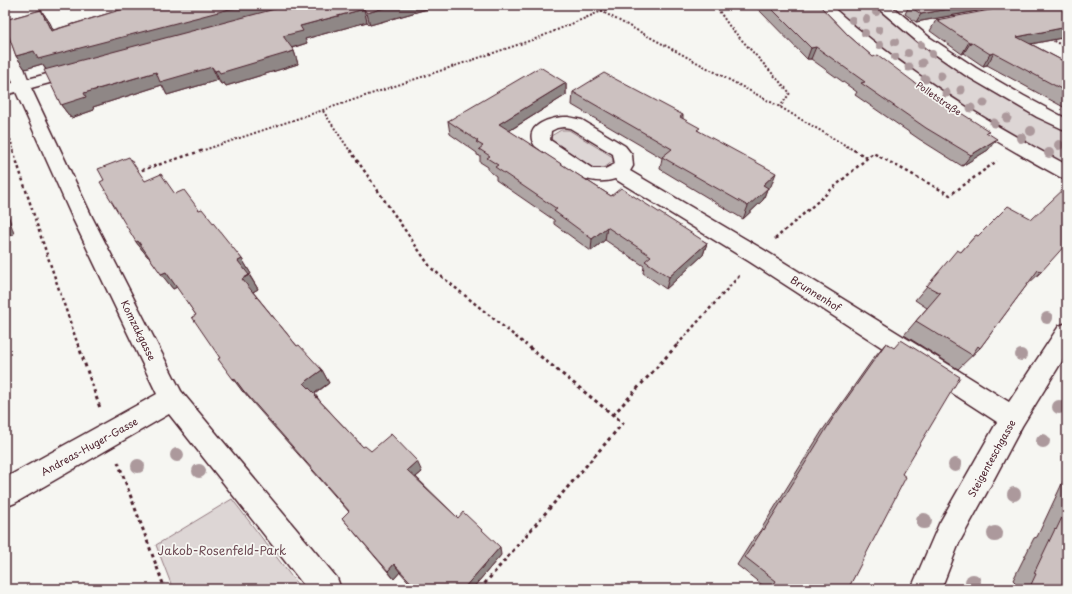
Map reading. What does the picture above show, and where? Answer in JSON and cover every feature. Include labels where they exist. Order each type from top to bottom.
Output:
[{"type":"street","name":"Polletstraße","points":[[822,5],[860,40],[916,83],[982,126],[1067,173]]},
{"type":"street","points":[[881,5],[919,28],[957,62],[984,80],[1067,126]]},
{"type":"street","name":"Komzakgasse","points":[[5,39],[22,86],[82,217],[172,399],[326,589]]},
{"type":"street","points":[[5,90],[88,68]]},
{"type":"street","name":"Brunnenhof","points":[[618,172],[757,256],[1013,418]]},
{"type":"street","name":"Steigenteschgasse","points":[[926,589],[949,534],[1013,418],[1067,333]]},
{"type":"street","name":"Andreas-Huger-Gasse","points":[[5,493],[172,399]]},
{"type":"path","points":[[134,173],[538,38],[616,5]]},
{"type":"path","points":[[715,5],[730,27],[790,93],[780,107]]},
{"type":"path","points":[[601,11],[780,107],[868,158]]},
{"type":"path","points":[[1048,38],[1067,48]]},
{"type":"path","points":[[323,111],[431,268],[623,423],[480,589]]},
{"type":"path","points":[[5,124],[40,234],[101,411]]},
{"type":"path","points":[[613,415],[757,256],[873,153],[950,195],[992,165],[1016,145]]},
{"type":"path","points":[[116,457],[165,589]]},
{"type":"green space","points":[[830,5],[874,5],[925,46],[1027,110],[1067,132],[1067,167],[1038,152],[911,73]]},
{"type":"green space","points":[[561,130],[569,130],[613,157],[613,161],[603,169],[595,169],[551,140],[551,136]]},
{"type":"green space","name":"Jakob-Rosenfeld-Park","points":[[232,499],[301,589],[173,589],[156,545]]},
{"type":"building","points":[[128,5],[245,5],[38,59],[34,51],[16,56],[5,26],[5,20],[41,10],[51,31],[123,9],[122,7]]},
{"type":"building","points":[[290,5],[394,5],[367,13],[364,9],[300,26],[303,31],[283,36],[294,51],[220,73],[218,70],[215,71],[212,67],[160,82],[156,72],[84,93],[86,97],[61,105],[44,70]]},
{"type":"building","points":[[768,5],[819,5],[849,36],[873,57],[878,55],[935,98],[936,97],[989,131],[986,132],[997,139],[971,155],[926,128],[861,83],[865,82],[816,47],[811,48]]},
{"type":"building","points":[[970,5],[921,14],[909,6]]},
{"type":"building","points":[[1017,5],[1063,5],[1067,8],[1067,27],[1017,37],[1067,63],[1067,92],[994,53],[990,54],[936,20]]},
{"type":"building","points":[[540,67],[566,83],[499,124],[611,196],[621,188],[707,243],[669,277],[645,261],[651,256],[607,227],[592,239],[554,211],[557,209],[495,167],[498,165],[487,158],[490,156],[479,149],[483,146],[476,142],[478,141],[448,121]]},
{"type":"building","points":[[604,73],[683,115],[680,117],[700,128],[697,130],[776,173],[763,185],[768,188],[748,206],[662,157],[672,149],[573,92]]},
{"type":"building","points":[[129,157],[145,181],[161,174],[175,194],[184,190],[199,210],[202,209],[242,259],[238,261],[249,275],[242,279],[297,346],[299,345],[322,370],[304,383],[363,447],[365,446],[371,451],[391,434],[417,461],[407,470],[458,518],[463,512],[500,547],[463,589],[417,589],[394,564],[388,571],[342,518],[349,511],[234,378],[233,379],[218,359],[220,358],[192,317],[196,315],[166,272],[161,274],[138,241],[136,242],[100,182],[104,180],[98,169]]},
{"type":"building","points":[[1067,186],[1067,243],[1041,272],[1038,270],[980,348],[978,346],[972,355],[916,321],[940,293],[927,286],[957,250],[961,252],[976,235],[978,236],[1008,206],[1032,219]]},
{"type":"building","points":[[901,340],[960,377],[902,474],[906,477],[848,589],[771,589],[776,581],[745,557],[763,529],[764,530],[833,418],[886,343],[894,348]]},
{"type":"building","points":[[1067,507],[1067,589],[1029,589],[1036,574],[1034,573]]}]
